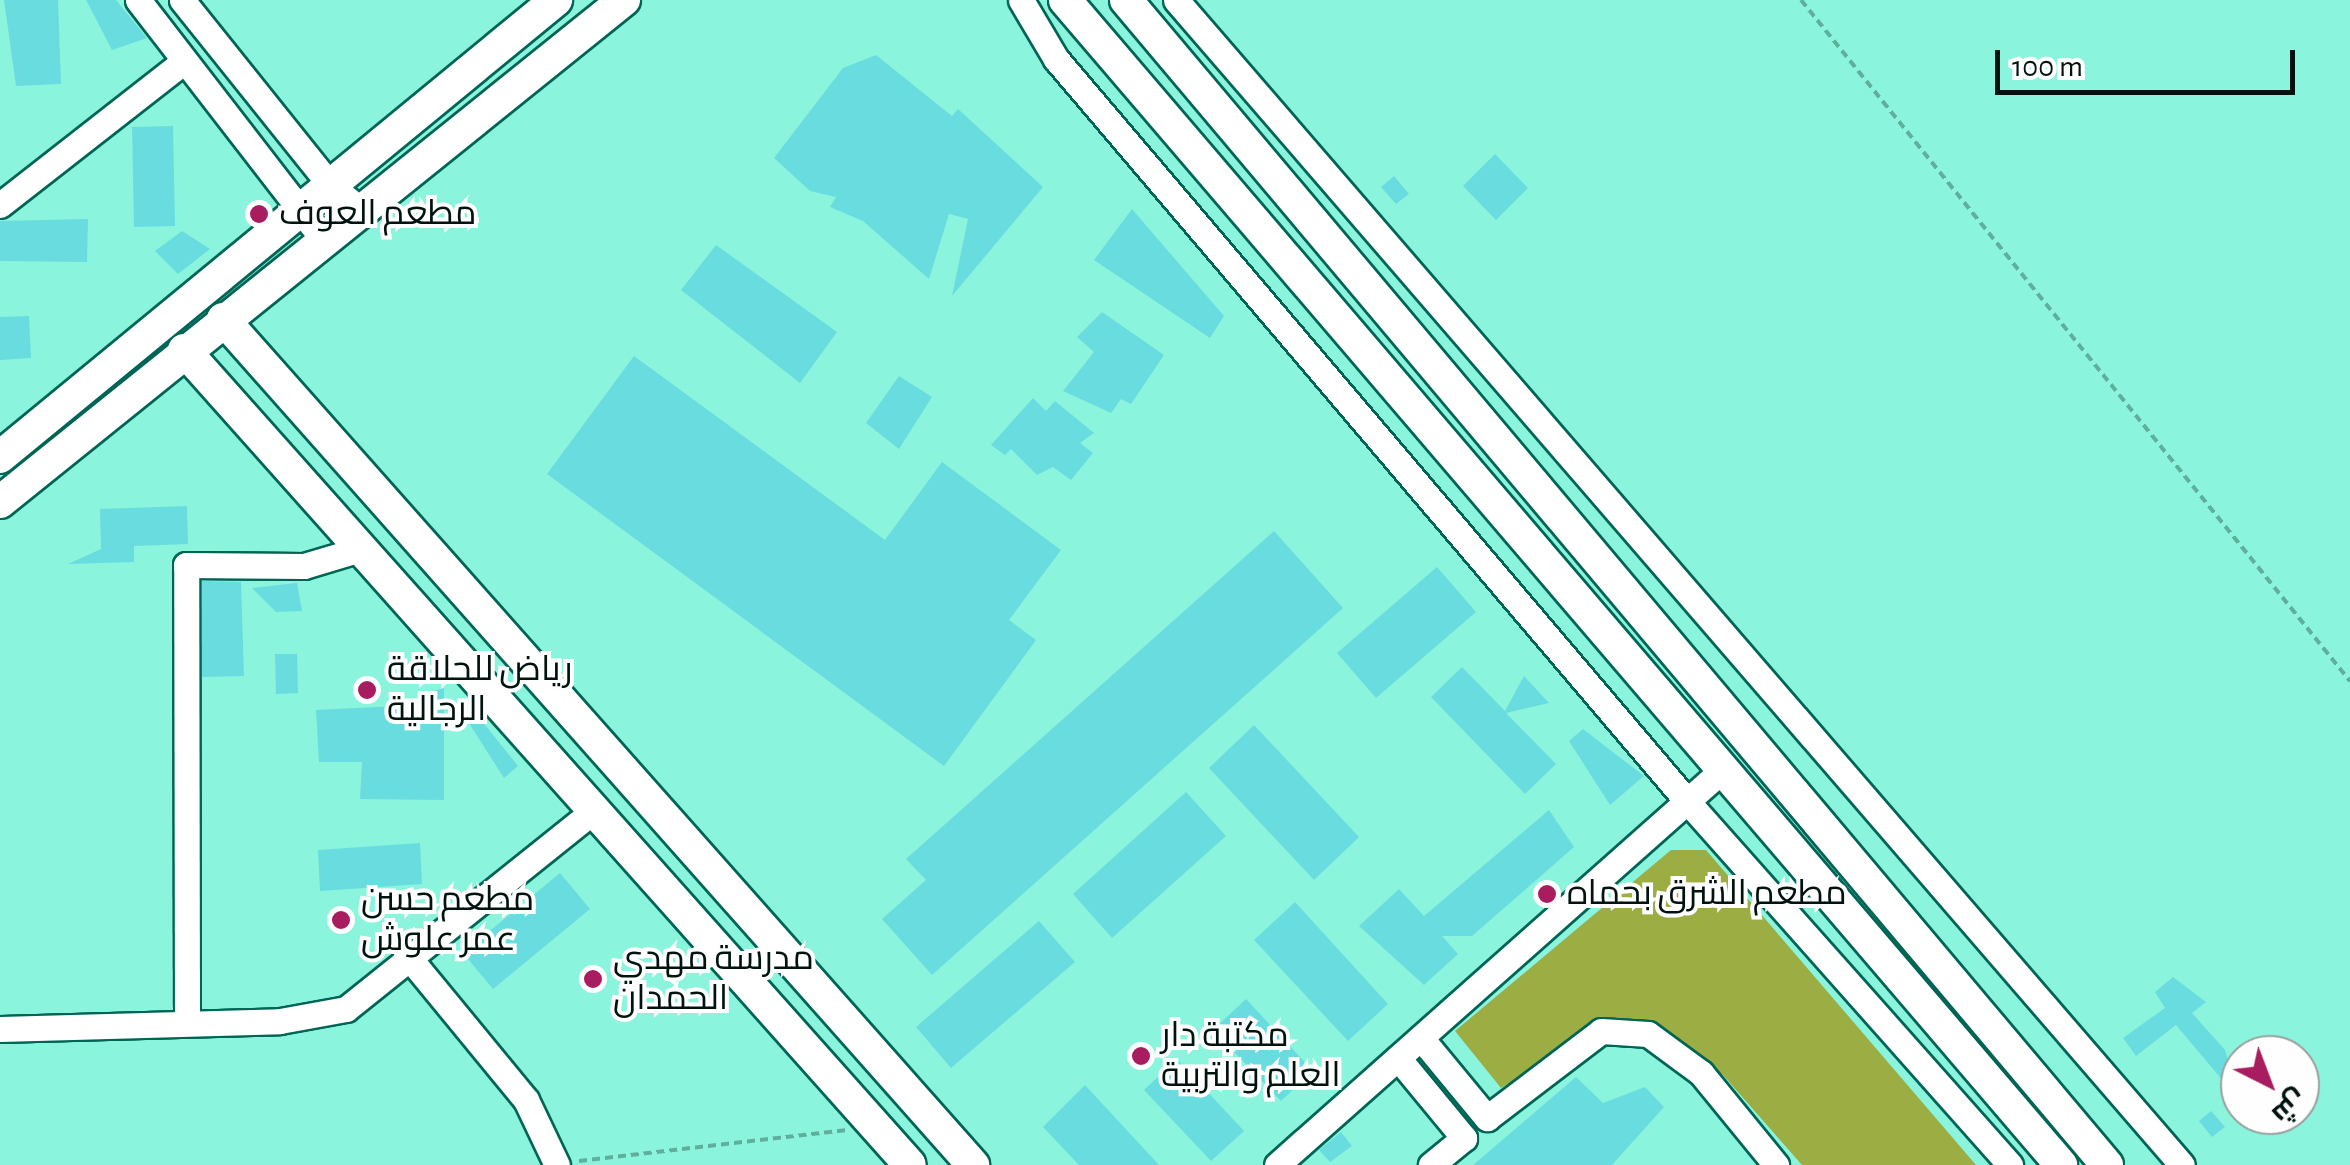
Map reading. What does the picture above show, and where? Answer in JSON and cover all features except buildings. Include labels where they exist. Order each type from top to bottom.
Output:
[{"type":"main road","points":[[0,456],[556,0]]},
{"type":"main road","points":[[0,502],[184,350],[624,0]]},
{"type":"main road","points":[[1065,0],[1720,772],[2061,1165]]},
{"type":"main road","points":[[1126,0],[2107,1165]]},
{"type":"main road","points":[[223,319],[972,1165]]},
{"type":"main road","points":[[184,350],[910,1165]]},
{"type":"street","points":[[138,0],[324,239]]},
{"type":"street","points":[[182,0],[330,184],[360,210]]},
{"type":"street","points":[[1020,0],[1056,58],[1687,801],[2010,1165]]},
{"type":"street","points":[[1176,0],[2182,1165]]},
{"type":"street","points":[[0,205],[184,61]]},
{"type":"street","points":[[186,1017],[186,566],[304,566],[361,549]]},
{"type":"street","points":[[1277,1165],[1720,772]]},
{"type":"street","points":[[0,1029],[186,1017],[280,1021],[346,1009],[594,810]]},
{"type":"street","points":[[411,960],[526,1100],[557,1164]]},
{"type":"street","points":[[1420,1038],[1488,1118],[1600,1031],[1648,1034],[1702,1073],[1776,1165]]},
{"type":"street","points":[[1398,1058],[1464,1138],[1430,1165]]},
{"type":"path","points":[[1800,0],[2350,681]]},
{"type":"path","points":[[557,1164],[804,1142],[868,1118]]},
{"type":"green space","points":[[1671,850],[1706,850],[1976,1165],[1802,1165],[1723,1075],[1618,1021],[1501,1088],[1455,1031]]},
{"type":"place","name":"مطعم العوف","points":[[259,214]]},
{"type":"place","name":"رياض للحلاقة الرجالية","points":[[367,690]]},
{"type":"place","name":"مطعم الشرق بحماه","points":[[1547,894]]},
{"type":"place","name":"مطعم حسن عمر علوش","points":[[341,920]]},
{"type":"place","name":"مدرسة مهدي الحمدان","points":[[593,979]]},
{"type":"place","name":"مكتبة دار العلم والتربية","points":[[1141,1056]]}]
